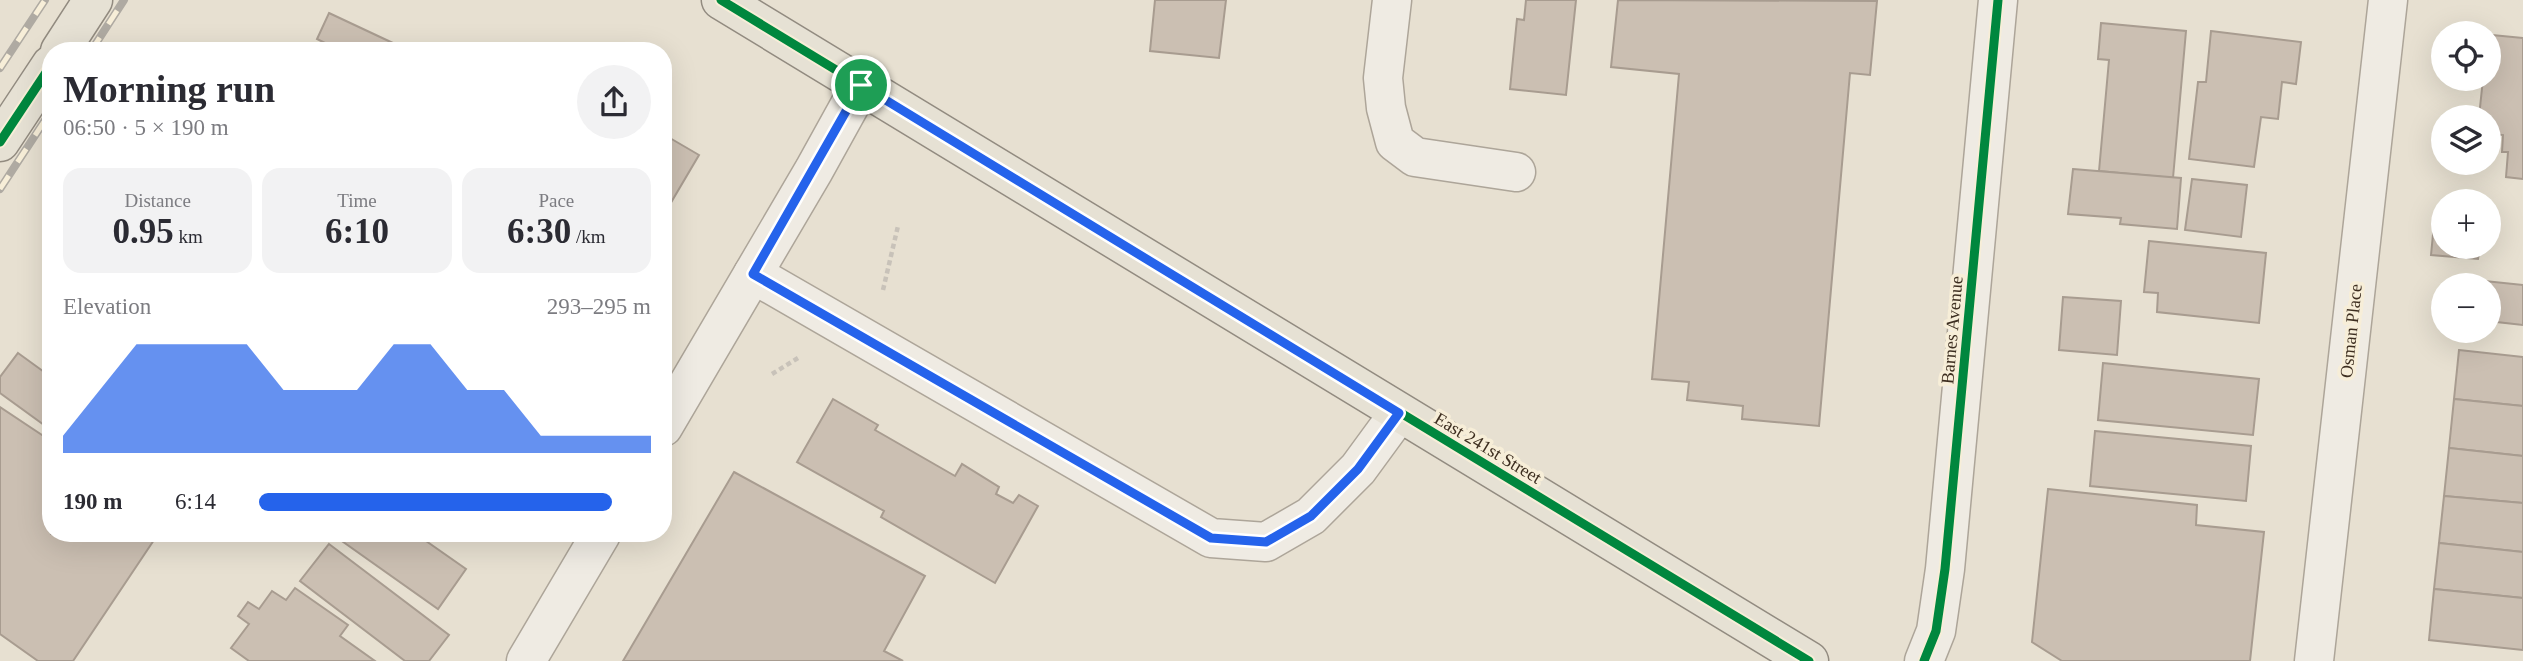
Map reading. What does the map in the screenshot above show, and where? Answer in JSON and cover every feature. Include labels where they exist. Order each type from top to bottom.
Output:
[{"type":"main road","points":[[66,42],[93,0]]},
{"type":"main road","name":"East 241st Street","points":[[721,0],[1809,661]]},
{"type":"main road","points":[[0,142],[42,79]]},
{"type":"street","points":[[1392,0],[1383,78],[1386,108],[1395,142],[1415,158],[1516,172]]},
{"type":"street","name":"Barnes Avenue","points":[[1924,661],[1936,631],[1945,569],[1998,0]]},
{"type":"street","name":"Osman Place","points":[[2315,661],[2388,0]]},
{"type":"street","points":[[672,413],[861,85]]},
{"type":"street","points":[[753,274],[1211,538],[1266,542],[1311,516],[1358,469],[1399,413]]},
{"type":"street","points":[[526,661],[596,542]]},
{"type":"building","points":[[1155,0],[1226,0],[1219,58],[1150,51]]},
{"type":"building","points":[[1526,0],[1576,0],[1566,95],[1510,89],[1517,19],[1524,20]]},
{"type":"building","points":[[1618,0],[1877,1],[1870,75],[1850,73],[1819,426],[1742,419],[1743,406],[1687,400],[1689,382],[1652,379],[1679,74],[1611,67]]},
{"type":"building","points":[[329,13],[391,42],[323,42],[317,39]]},
{"type":"building","points":[[2101,23],[2186,31],[2173,178],[2099,171],[2109,60],[2098,59]]},
{"type":"building","points":[[2211,31],[2301,42],[2296,84],[2282,82],[2278,119],[2261,117],[2254,167],[2189,159],[2198,82],[2206,82]]},
{"type":"building","points":[[2501,36],[2523,38],[2523,179],[2506,177],[2508,152],[2502,152],[2501,105],[2480,105],[2482,91],[2501,91]]},
{"type":"building","points":[[672,139],[699,155],[672,201]]},
{"type":"building","points":[[2073,169],[2181,178],[2177,229],[2120,224],[2121,218],[2068,214]]},
{"type":"building","points":[[2192,179],[2247,185],[2241,237],[2185,230]]},
{"type":"building","points":[[2149,241],[2266,253],[2259,323],[2157,312],[2158,293],[2144,292]]},
{"type":"building","points":[[2501,283],[2523,285],[2523,325],[2501,322]]},
{"type":"building","points":[[2063,297],[2121,301],[2117,355],[2059,350]]},
{"type":"building","points":[[2459,350],[2523,357],[2523,406],[2454,399]]},
{"type":"building","points":[[18,353],[42,370],[42,423],[0,393],[0,377]]},
{"type":"building","points":[[2103,363],[2259,379],[2253,435],[2098,420]]},
{"type":"building","points":[[833,399],[878,425],[875,430],[955,476],[962,464],[999,487],[996,494],[1013,503],[1019,495],[1038,506],[995,583],[881,517],[884,511],[797,462]]},
{"type":"building","points":[[2454,399],[2523,406],[2523,456],[2449,448]]},
{"type":"building","points":[[0,407],[42,435],[42,542],[153,542],[73,661],[38,661],[0,634]]},
{"type":"building","points":[[2095,431],[2251,446],[2246,501],[2090,486]]},
{"type":"building","points":[[2449,448],[2523,456],[2523,503],[2444,496]]},
{"type":"building","points":[[734,472],[925,576],[884,651],[903,661],[623,661]]},
{"type":"building","points":[[2048,489],[2197,505],[2196,525],[2264,532],[2250,661],[2062,661],[2032,642]]},
{"type":"building","points":[[2444,496],[2523,503],[2523,552],[2439,543]]},
{"type":"building","points":[[343,542],[427,542],[466,569],[438,609]]},
{"type":"building","points":[[2439,543],[2523,552],[2523,598],[2434,589]]},
{"type":"building","points":[[329,544],[449,635],[429,661],[405,661],[300,581]]},
{"type":"building","points":[[295,588],[348,625],[340,636],[375,661],[249,661],[231,648],[249,624],[238,616],[248,602],[259,609],[272,591],[286,600]]},
{"type":"building","points":[[2434,589],[2523,598],[2523,650],[2429,640]]},
{"type":"railway","points":[[0,68],[45,0]]},
{"type":"railway","points":[[97,42],[124,0]]},
{"type":"railway","points":[[0,189],[42,125]]},
{"type":"cycle path","points":[[721,0],[1809,661]]},
{"type":"cycle path","points":[[1924,661],[1936,631],[1945,569],[1998,0]]},
{"type":"cycle path","points":[[0,142],[42,79]]},
{"type":"route","points":[[861,85],[1399,413],[1358,469],[1311,516],[1266,542],[1211,538],[753,274],[861,85]]}]
